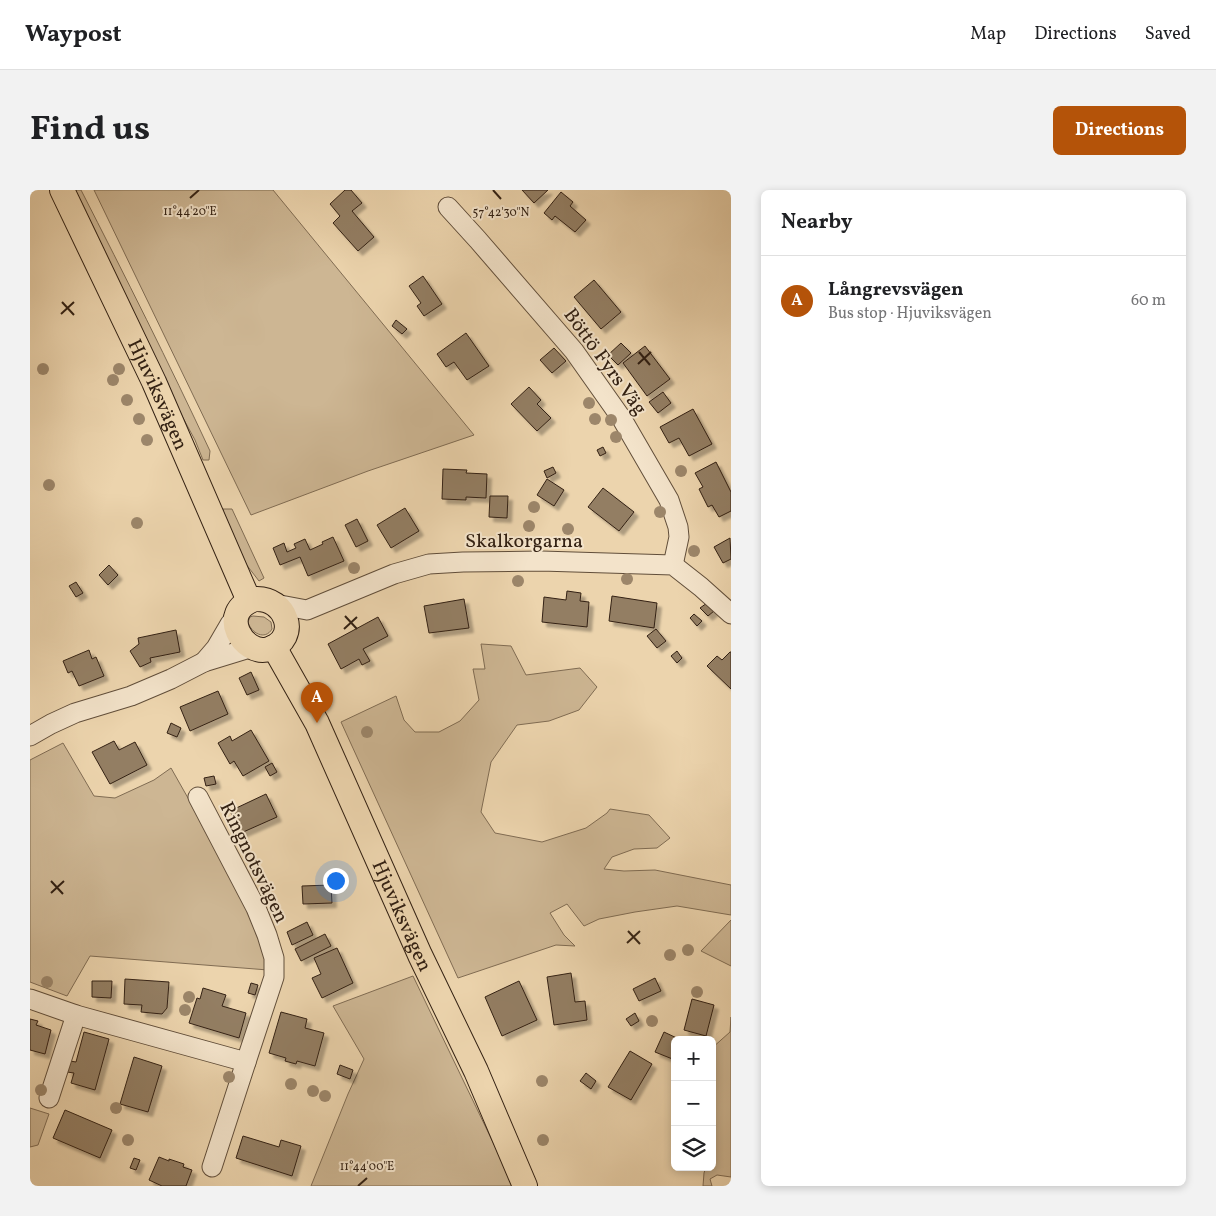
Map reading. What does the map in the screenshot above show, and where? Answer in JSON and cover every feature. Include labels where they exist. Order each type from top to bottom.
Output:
[{"type":"main road","name":"Hjuviksvägen","points":[[62,190],[154,382],[243,609],[236,624],[242,638],[271,642]]},
{"type":"main road","points":[[243,609],[255,599],[263,599],[275,604]]},
{"type":"main road","name":"Hjuviksvägen","points":[[271,642],[287,626],[285,616],[275,604]]},
{"type":"main road","name":"Hjuviksvägen","points":[[271,642],[317,723],[420,956],[476,1071],[525,1186]]},
{"type":"street","name":"Böttö Fyrs Väg","points":[[448,208],[574,351],[622,419],[669,500],[678,527],[679,537],[673,566]]},
{"type":"street","name":"Skalkorgarna","points":[[271,642],[302,620],[307,610],[394,574],[429,564],[525,561],[673,566]]},
{"type":"street","points":[[673,566],[701,587],[731,614]]},
{"type":"street","points":[[275,604],[307,610]]},
{"type":"street","points":[[204,662],[216,648],[230,624],[243,609]]},
{"type":"street","points":[[30,736],[67,716],[130,696],[169,680],[204,662],[271,642]]},
{"type":"street","name":"Ringnotsvägen","points":[[198,797],[256,908],[274,958],[274,977],[212,1167]]},
{"type":"street","points":[[30,999],[76,1015],[246,1062]]},
{"type":"street","points":[[49,1098],[76,1015]]},
{"type":"shaded area","points":[[73,190],[81,190],[130,287],[210,451],[209,460],[203,460]]},
{"type":"shaded area","points":[[94,190],[273,190],[474,435],[368,471],[251,515]]},
{"type":"shaded area","points":[[223,509],[232,509],[264,578],[259,581],[242,559]]},
{"type":"shaded area","points":[[250,617],[264,617],[271,622],[272,629],[269,633],[262,635],[252,629],[248,622]]},
{"type":"shaded area","points":[[481,644],[511,646],[526,675],[580,668],[597,687],[579,710],[549,721],[517,725],[491,762],[481,812],[495,833],[542,842],[586,828],[610,809],[649,815],[670,838],[657,848],[634,849],[612,857],[604,869],[624,871],[655,870],[731,885],[731,915],[677,906],[599,919],[584,926],[567,904],[550,913],[564,935],[575,946],[556,945],[458,978],[341,722],[396,696],[404,720],[415,732],[439,732],[460,721],[479,700],[473,669],[485,669]]},
{"type":"shaded area","points":[[63,743],[94,796],[115,798],[154,780],[171,768],[248,904],[268,970],[90,956],[67,996],[30,982],[30,760]]},
{"type":"shaded area","points":[[731,920],[731,966],[701,951]]},
{"type":"shaded area","points":[[413,976],[514,1186],[311,1186],[364,1059],[333,1006]]},
{"type":"shaded area","points":[[731,1017],[731,1177],[717,1175],[710,1179],[712,1186],[703,1186],[705,1171],[716,1171],[716,1044],[730,1032]]},
{"type":"shaded area","points":[[30,1108],[49,1114],[38,1145],[30,1147]]},
{"type":"building","points":[[345,190],[351,190],[362,203],[352,211],[374,237],[358,251],[333,223],[340,216],[330,204]]},
{"type":"building","points":[[522,190],[548,190],[534,203]]},
{"type":"building","points":[[561,192],[573,202],[570,206],[586,220],[575,232],[555,216],[552,220],[544,213]]},
{"type":"building","points":[[423,276],[442,304],[424,316],[417,306],[421,303],[409,286]]},
{"type":"building","points":[[594,280],[621,312],[601,329],[574,297]]},
{"type":"building","points":[[396,320],[407,329],[402,334],[392,326]]},
{"type":"building","points":[[466,333],[489,366],[467,380],[454,362],[446,367],[437,354]]},
{"type":"building","points":[[621,343],[631,353],[618,365],[608,355]]},
{"type":"building","points":[[645,346],[670,379],[647,396],[623,363]]},
{"type":"building","points":[[554,348],[566,361],[552,373],[540,360]]},
{"type":"building","points":[[529,387],[541,400],[537,404],[551,418],[537,431],[511,404]]},
{"type":"building","points":[[663,392],[671,403],[658,413],[649,402]]},
{"type":"building","points":[[693,409],[712,444],[689,456],[679,438],[669,443],[660,427]]},
{"type":"building","points":[[603,447],[606,453],[600,456],[597,450]]},
{"type":"building","points":[[716,462],[731,492],[731,511],[719,517],[712,505],[708,507],[699,489],[703,487],[695,473]]},
{"type":"building","points":[[553,467],[556,473],[547,478],[544,471]]},
{"type":"building","points":[[443,469],[467,470],[466,473],[487,474],[486,498],[466,497],[466,500],[442,499]]},
{"type":"building","points":[[547,479],[564,490],[554,506],[537,495]]},
{"type":"building","points":[[603,488],[634,512],[619,531],[588,507]]},
{"type":"building","points":[[490,496],[508,496],[507,518],[489,517]]},
{"type":"building","points":[[405,508],[419,531],[391,548],[377,525]]},
{"type":"building","points":[[357,519],[368,541],[356,547],[345,525]]},
{"type":"building","points":[[333,537],[344,561],[308,576],[300,557],[280,565],[273,548],[284,543],[287,552],[296,548],[294,544],[305,539],[310,550]]},
{"type":"building","points":[[730,538],[731,559],[723,563],[714,547]]},
{"type":"building","points":[[109,565],[118,575],[108,585],[99,575]]},
{"type":"building","points":[[76,582],[83,593],[76,597],[69,586]]},
{"type":"building","points":[[567,591],[581,593],[580,601],[589,602],[587,627],[542,622],[544,597],[566,600]]},
{"type":"building","points":[[612,596],[657,603],[654,628],[609,621]]},
{"type":"building","points":[[464,599],[469,628],[429,633],[424,606]]},
{"type":"building","points":[[707,603],[714,611],[708,616],[700,608]]},
{"type":"building","points":[[694,614],[702,621],[697,626],[690,618]]},
{"type":"building","points":[[378,617],[388,636],[363,649],[370,661],[362,665],[359,659],[341,669],[328,644]]},
{"type":"building","points":[[656,629],[666,641],[657,648],[647,636]]},
{"type":"building","points":[[176,630],[180,652],[150,658],[151,662],[140,667],[130,651],[139,644],[138,638]]},
{"type":"building","points":[[89,650],[92,659],[96,657],[104,676],[79,686],[72,671],[68,673],[63,661]]},
{"type":"building","points":[[677,651],[682,658],[677,663],[671,656]]},
{"type":"building","points":[[730,652],[731,689],[707,666],[717,656],[722,660]]},
{"type":"building","points":[[251,672],[259,690],[247,695],[239,678]]},
{"type":"building","points":[[218,691],[228,714],[190,731],[180,707]]},
{"type":"building","points":[[171,723],[181,728],[177,737],[167,733]]},
{"type":"building","points":[[251,730],[269,761],[243,776],[234,761],[230,764],[218,743],[230,736],[232,741]]},
{"type":"building","points":[[114,741],[119,750],[135,742],[147,765],[110,784],[92,752]]},
{"type":"building","points":[[272,763],[277,772],[270,776],[265,767]]},
{"type":"building","points":[[214,776],[216,784],[206,786],[204,778]]},
{"type":"building","points":[[266,794],[277,817],[241,833],[230,811]]},
{"type":"building","points":[[331,885],[332,903],[303,904],[302,886]]},
{"type":"building","points":[[307,922],[313,935],[292,945],[287,932]]},
{"type":"building","points":[[325,934],[331,946],[301,961],[295,949]]},
{"type":"building","points":[[337,948],[353,983],[322,998],[312,978],[321,974],[314,958]]},
{"type":"building","points":[[571,973],[575,1002],[585,1001],[587,1020],[554,1025],[547,977]]},
{"type":"building","points":[[655,978],[661,991],[639,1001],[633,989]]},
{"type":"building","points":[[125,979],[169,982],[167,1008],[162,1014],[141,1012],[142,1005],[124,1004]]},
{"type":"building","points":[[92,981],[112,981],[111,998],[92,997]]},
{"type":"building","points":[[519,981],[537,1020],[502,1036],[485,997]]},
{"type":"building","points":[[251,983],[258,985],[255,995],[248,993]]},
{"type":"building","points":[[203,988],[226,995],[222,1006],[246,1013],[239,1038],[189,1023],[197,998],[200,999]]},
{"type":"building","points":[[692,999],[714,1005],[706,1036],[684,1030]]},
{"type":"building","points":[[281,1012],[307,1019],[305,1028],[324,1033],[315,1066],[297,1061],[296,1064],[285,1061],[286,1058],[269,1053]]},
{"type":"building","points":[[635,1013],[639,1021],[631,1026],[626,1019]]},
{"type":"building","points":[[30,1019],[38,1021],[36,1025],[51,1030],[45,1054],[30,1050]]},
{"type":"building","points":[[84,1032],[109,1039],[95,1090],[71,1083],[74,1073],[67,1072],[70,1061],[76,1062]]},
{"type":"building","points":[[664,1032],[672,1036],[671,1058],[655,1052]]},
{"type":"building","points":[[630,1051],[652,1064],[631,1100],[608,1087]]},
{"type":"building","points":[[134,1057],[162,1066],[148,1112],[120,1104]]},
{"type":"building","points":[[340,1065],[353,1070],[350,1079],[337,1074]]},
{"type":"building","points":[[586,1073],[596,1081],[591,1089],[580,1081]]},
{"type":"building","points":[[65,1110],[112,1130],[100,1158],[53,1138]]},
{"type":"building","points":[[243,1136],[279,1147],[281,1140],[301,1146],[292,1176],[236,1158]]},
{"type":"building","points":[[159,1157],[184,1164],[183,1167],[192,1170],[186,1186],[162,1186],[149,1180]]},
{"type":"building","points":[[134,1158],[140,1160],[136,1170],[130,1168]]},
{"type":"place","name":"Långrevsvägen","points":[[317,723]]}]
